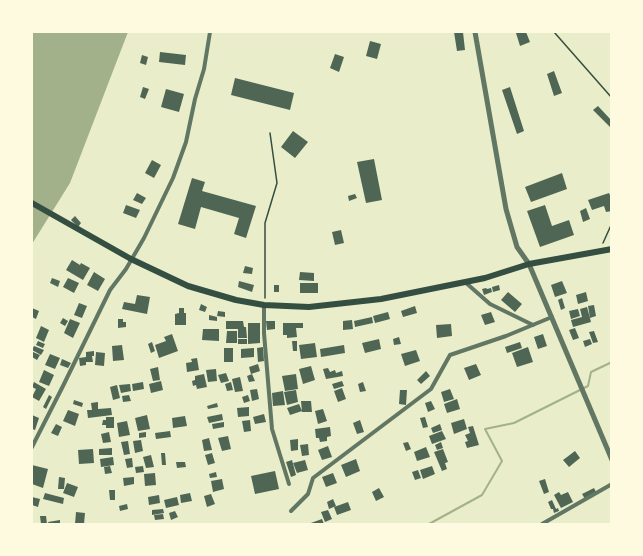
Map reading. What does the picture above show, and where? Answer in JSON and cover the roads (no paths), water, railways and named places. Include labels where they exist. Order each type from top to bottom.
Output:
[{"type":"main road","points":[[32,203],[131,260],[188,286],[236,300],[264,305],[309,307],[381,299],[485,278],[529,264],[612,249]]},
{"type":"street","points":[[32,447],[110,290],[126,269],[165,196],[186,142],[204,69],[210,32]]},
{"type":"street","points":[[475,32],[506,209],[517,247],[529,264],[612,460]]},
{"type":"street","points":[[465,282],[490,304],[533,325]]},
{"type":"street","points":[[264,305],[264,333],[272,429],[289,484]]},
{"type":"street","points":[[291,511],[308,494],[313,478],[431,389],[450,355],[552,317]]},
{"type":"street","points":[[542,525],[612,484]]},
{"type":"waterway","points":[[429,524],[482,495],[502,461],[485,429],[514,423],[588,386],[591,372],[612,362]]}]
